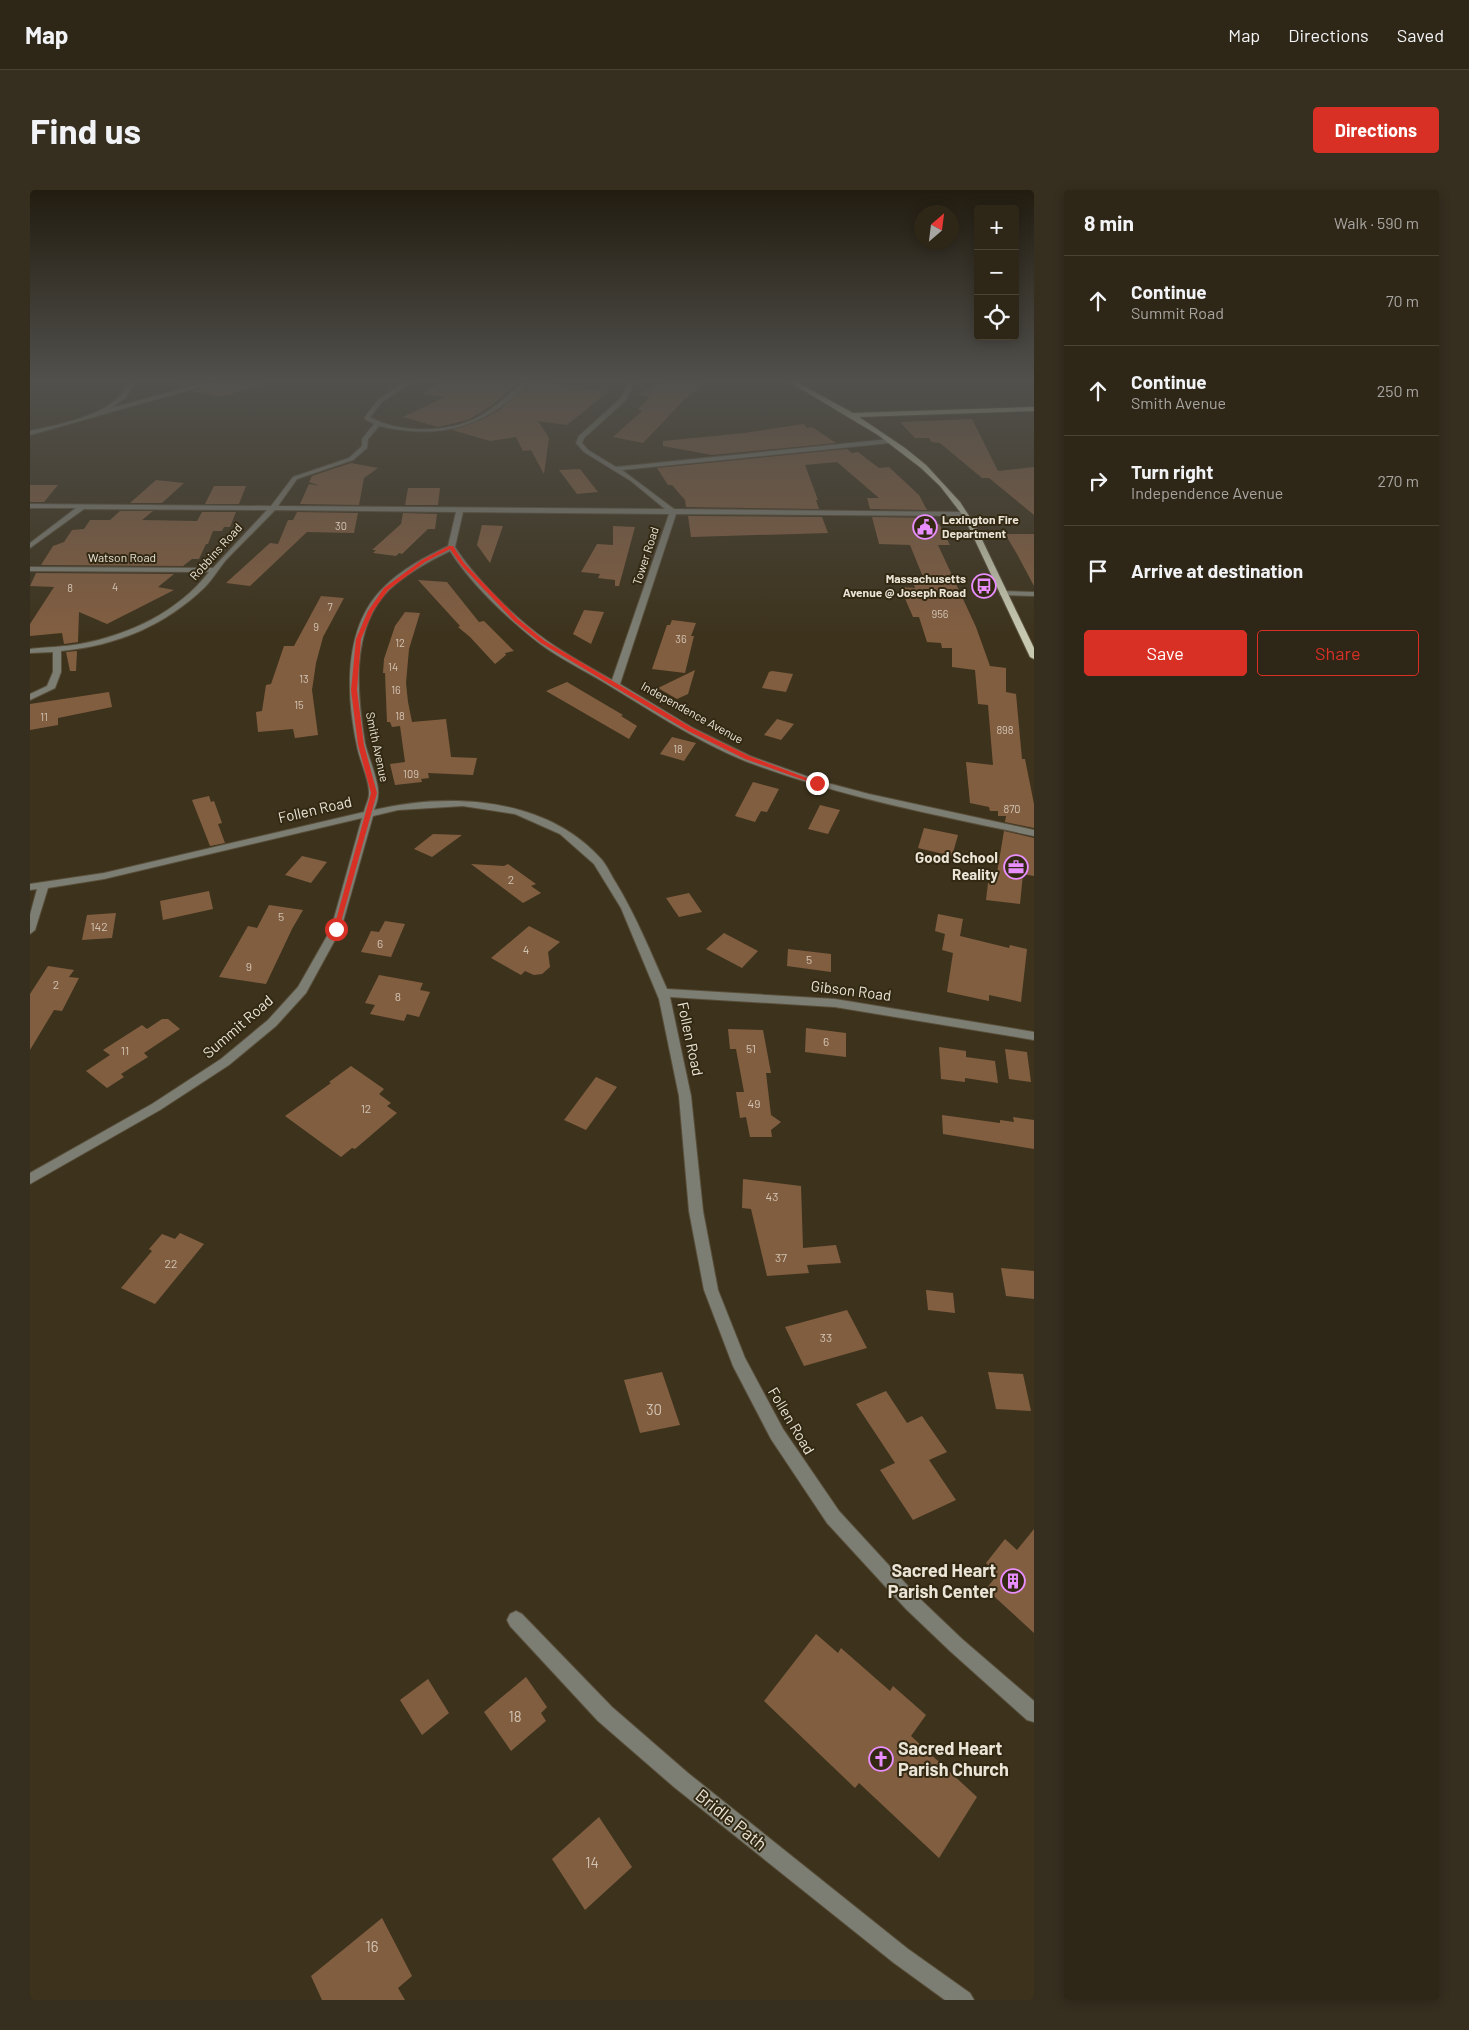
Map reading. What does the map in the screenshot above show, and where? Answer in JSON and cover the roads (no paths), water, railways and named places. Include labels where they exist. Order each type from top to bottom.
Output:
[{"type":"main road","points":[[919,464],[935,477],[965,514],[1034,657]]},
{"type":"street","name":"Robbins Road","points":[[30,651],[56,649],[114,639],[144,627],[175,609],[204,584],[223,558],[273,508],[295,478],[335,464]]},
{"type":"street","name":"Tower Road","points":[[608,464],[633,480],[672,512],[615,684]]},
{"type":"street","points":[[616,469],[660,464]]},
{"type":"street","points":[[30,506],[965,514]]},
{"type":"street","points":[[30,546],[82,506]]},
{"type":"street","points":[[451,547],[460,510]]},
{"type":"street","name":"Independence Avenue","points":[[451,547],[462,564],[516,620],[543,642],[690,730],[747,758],[817,783],[867,798],[1034,833]]},
{"type":"street","name":"Smith Avenue","points":[[368,815],[374,793],[361,745],[354,690],[358,639],[370,611],[386,589],[424,561],[451,547]]},
{"type":"street","name":"Watson Road","points":[[30,569],[214,570]]},
{"type":"street","points":[[1003,593],[1034,594]]},
{"type":"street","points":[[30,697],[51,688],[57,672],[56,649]]},
{"type":"street","name":"Follen Road","points":[[30,887],[104,876],[398,808],[463,802],[516,812],[564,832],[598,862],[626,908],[662,993],[685,1096],[696,1211],[711,1290],[738,1362],[778,1434],[833,1517],[912,1604],[956,1646],[1034,1713]]},
{"type":"street","name":"Summit Road","points":[[30,1179],[156,1107],[225,1062],[272,1023],[302,990],[336,929],[368,815]]},
{"type":"street","points":[[30,930],[43,885]]},
{"type":"street","name":"Gibson Road","points":[[662,993],[835,1003],[1034,1036]]},
{"type":"street","name":"Bridle Path","points":[[516,1620],[605,1714],[681,1780],[901,1956],[963,2000]]},
{"type":"place","name":"Lexington Fire Department","points":[[925,527]]},
{"type":"place","name":"Massachusetts Avenue @ Joseph Road","points":[[984,586]]},
{"type":"place","name":"Good School Reality","points":[[1016,867]]},
{"type":"place","name":"Sacred Heart Parish Center","points":[[1013,1581]]},
{"type":"place","name":"Sacred Heart Parish Church","points":[[881,1759]]}]
